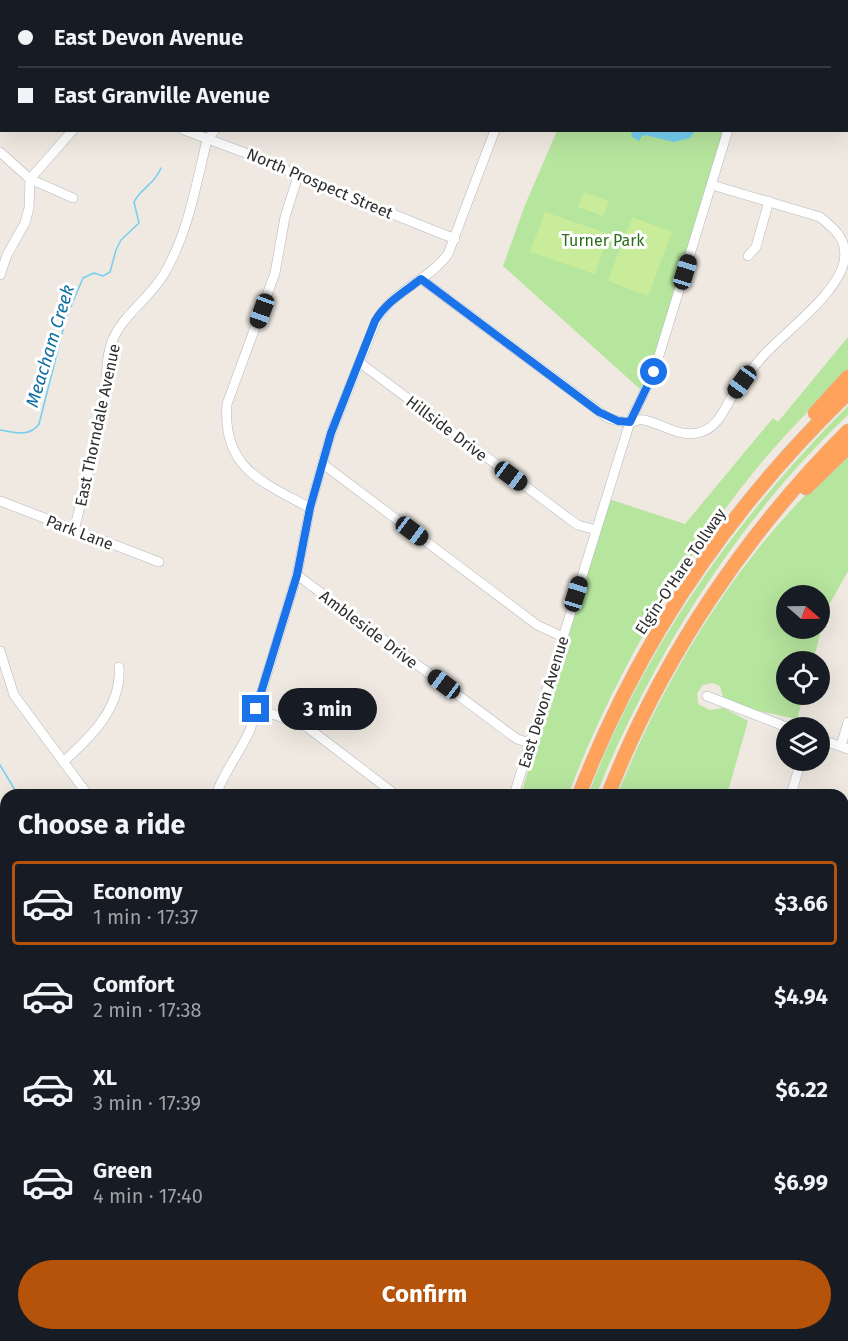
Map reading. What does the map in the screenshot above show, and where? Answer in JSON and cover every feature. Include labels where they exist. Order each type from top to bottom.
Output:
[{"type":"highway","points":[[763,482],[774,459],[848,377]]},
{"type":"highway","name":"Elgin-O'Hare Tollway","points":[[582,789],[618,705],[663,622],[704,560],[763,482],[848,393]]},
{"type":"highway","points":[[611,789],[643,716],[678,650],[719,586],[768,520],[818,461],[848,431]]},
{"type":"highway","points":[[768,520],[792,501],[848,447]]},
{"type":"street","points":[[0,274],[7,255],[25,223],[29,208],[30,179],[72,132]]},
{"type":"street","name":"North Prospect Street","points":[[189,132],[230,146],[455,239]]},
{"type":"street","name":"East Thorndale Avenue","points":[[74,531],[104,405],[112,342],[120,326],[160,280],[175,253],[187,219],[207,140],[213,132]]},
{"type":"street","points":[[218,789],[225,773],[243,745],[256,709],[297,575],[310,508],[331,433],[359,362],[380,313],[393,299],[444,260],[455,239],[494,132]]},
{"type":"street","name":"East Devon Avenue","points":[[516,789],[630,422],[654,372],[727,132]]},
{"type":"street","points":[[0,152],[30,179],[73,198]]},
{"type":"street","points":[[298,176],[285,217],[275,273],[227,404],[226,420],[234,453],[244,467],[266,484],[310,508]]},
{"type":"street","points":[[421,279],[599,412],[618,421],[644,420],[689,435],[698,434],[717,422],[733,394],[764,355],[840,277],[845,245],[835,228],[820,217],[712,185]]},
{"type":"street","points":[[748,256],[756,247],[770,201]]},
{"type":"street","name":"Hillside Drive","points":[[359,362],[568,518],[578,525],[596,530]]},
{"type":"street","points":[[323,464],[537,625],[563,637]]},
{"type":"street","name":"Park Lane","points":[[0,501],[159,562]]},
{"type":"street","name":"Ambleside Drive","points":[[297,575],[517,739],[530,743]]},
{"type":"street","points":[[0,651],[14,695],[83,789]]},
{"type":"street","points":[[63,762],[92,735],[108,712],[118,688],[119,667]]},
{"type":"street","points":[[706,696],[776,722]]},
{"type":"street","points":[[256,709],[308,728],[381,789]]},
{"type":"street","points":[[844,747],[848,722]]},
{"type":"street","points":[[793,789],[798,771]]},
{"type":"green space","name":"Turner Park","points":[[557,132],[724,132],[656,354],[647,380],[640,389],[503,266],[525,205]]},
{"type":"green space","points":[[584,192],[609,201],[603,216],[578,207]]},
{"type":"green space","points":[[545,212],[609,234],[595,274],[530,252]]},
{"type":"green space","points":[[632,217],[672,232],[648,296],[608,281]]},
{"type":"green space","points":[[848,337],[848,370],[767,456],[736,494],[707,534],[654,617],[607,705],[571,789],[523,789],[609,499],[685,524],[773,418],[778,422]]},
{"type":"green space","points":[[848,406],[848,415],[770,499],[702,592],[644,691],[599,789],[591,789],[637,687],[697,587],[768,493]]},
{"type":"green space","points":[[848,454],[848,571],[830,604],[830,585],[776,585],[776,639],[819,639],[816,651],[776,651],[776,705],[801,705],[798,717],[758,711],[723,697],[720,686],[712,683],[703,685],[697,693],[698,704],[710,710],[724,708],[748,721],[729,789],[620,789],[661,700],[686,655],[713,611],[775,528]]},
{"type":"water","points":[[631,132],[694,132],[690,138],[674,142],[645,135],[639,141],[632,137]]},
{"type":"waterway","name":"Meacham Creek","points":[[0,430],[26,433],[39,424],[66,318],[83,278],[94,273],[103,276],[110,272],[121,240],[139,223],[134,202],[161,168]]},
{"type":"waterway","name":"Meacham Creek","points":[[0,765],[14,789]]},
{"type":"route","points":[[256,709],[302,558],[310,508],[331,433],[375,321],[393,299],[421,279],[599,412],[618,421],[630,422],[654,372]]}]
